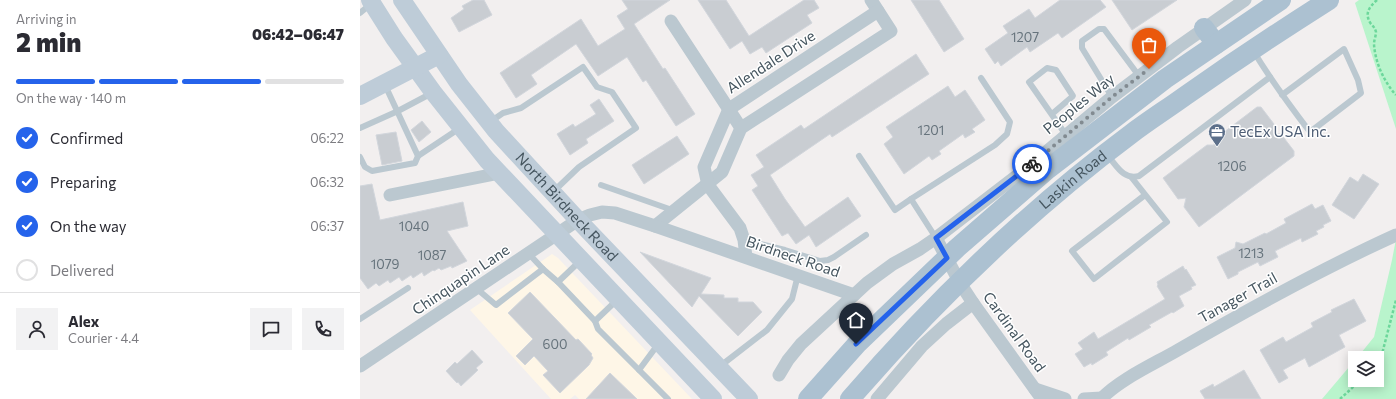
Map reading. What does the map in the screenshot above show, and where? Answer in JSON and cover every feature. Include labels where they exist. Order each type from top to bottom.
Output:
[{"type":"main road","name":"North Birdneck Road","points":[[402,0],[459,84],[490,122],[578,220],[749,399]]},
{"type":"main road","name":"Laskin Road","points":[[808,399],[856,344],[947,258],[1048,169],[1165,79],[1210,36],[1238,29],[1281,0]]},
{"type":"main road","name":"Laskin Road","points":[[850,399],[873,372],[984,259],[1056,194],[1132,133],[1252,49],[1329,0]]},
{"type":"main road","name":"North Birdneck Road","points":[[370,4],[433,92],[461,128],[500,173],[713,399]]},
{"type":"main road","points":[[1238,29],[1252,49]]},
{"type":"main road","points":[[360,96],[439,56]]},
{"type":"street","points":[[655,226],[708,185],[722,172],[741,128],[891,31],[871,0]]},
{"type":"street","name":"Peoples Way","points":[[936,238],[1026,168],[1139,76],[1210,36],[1246,0]]},
{"type":"street","name":"Allendale Drive","points":[[708,185],[704,167],[729,109],[878,11]]},
{"type":"street","points":[[671,20],[741,128]]},
{"type":"street","points":[[390,195],[500,173]]},
{"type":"street","points":[[708,185],[740,228],[744,240],[746,257]]},
{"type":"street","name":"Birdneck Road","points":[[578,220],[602,212],[615,213],[854,295],[867,283],[893,264],[936,238]]},
{"type":"street","name":"Chinquapin Lane","points":[[362,362],[477,289],[578,220]]},
{"type":"street","name":"Tanager Trail","points":[[1102,398],[1115,386],[1313,274],[1396,235]]},
{"type":"street","points":[[936,238],[960,283]]},
{"type":"street","name":"Cardinal Road","points":[[960,283],[1038,394]]},
{"type":"street","points":[[779,375],[788,360],[801,344],[854,295]]},
{"type":"street","points":[[882,397],[922,346],[946,324],[973,303]]},
{"type":"street","points":[[1038,394],[1065,399]]},
{"type":"street","points":[[1084,399],[1102,398]]},
{"type":"lane","points":[[1112,97],[1082,48],[1082,41],[1099,29],[1104,29],[1139,76]]},
{"type":"lane","points":[[1252,49],[1270,78],[1282,95],[1310,132],[1360,93],[1358,80],[1344,49],[1282,95]]},
{"type":"lane","points":[[490,122],[503,113],[521,108],[583,67],[597,87],[612,92],[636,128],[579,167],[553,192]]},
{"type":"lane","points":[[1052,114],[1073,96],[1056,70],[1047,68],[1029,82],[1066,135]]},
{"type":"lane","points":[[859,156],[895,210],[995,145],[1007,134],[1010,122],[981,78]]},
{"type":"lane","points":[[1132,178],[1139,176],[1270,78]]},
{"type":"lane","points":[[385,84],[418,156]]},
{"type":"lane","points":[[360,128],[398,111],[433,92]]},
{"type":"lane","points":[[360,157],[365,167],[372,171],[414,163],[418,156],[461,128]]},
{"type":"lane","points":[[1106,153],[1124,174],[1132,178],[1167,222],[1094,279],[1072,251],[1145,195]]},
{"type":"lane","points":[[601,185],[674,211]]},
{"type":"lane","points":[[912,199],[936,238]]},
{"type":"lane","points":[[744,240],[785,250],[820,261],[828,260],[834,257],[866,235]]},
{"type":"lane","points":[[529,254],[595,321],[598,329],[668,399]]},
{"type":"lane","points":[[558,282],[581,260]]},
{"type":"lane","points":[[477,289],[496,305],[543,269]]},
{"type":"lane","points":[[719,367],[767,330],[792,299],[798,275]]},
{"type":"lane","points":[[360,319],[408,288]]},
{"type":"lane","points":[[595,321],[618,299]]},
{"type":"lane","points":[[639,370],[660,342]]},
{"type":"path","points":[[1377,0],[1368,8],[1367,15],[1376,33],[1374,42],[1375,54],[1383,77],[1389,88],[1396,95]]},
{"type":"path","points":[[1383,351],[1396,300]]},
{"type":"path","points":[[1340,399],[1353,387]]},
{"type":"shaded area","points":[[552,254],[558,258],[692,399],[579,399],[575,395],[570,399],[551,399],[470,310]]},
{"type":"green space","points":[[1359,0],[1396,0],[1396,129],[1355,3]]},
{"type":"green space","points":[[1396,239],[1396,399],[1322,399],[1348,368],[1348,387],[1384,387],[1384,351],[1363,351],[1374,337]]},
{"type":"building","points":[[473,0],[484,0],[492,15],[459,32],[451,18],[464,9],[462,6]]},
{"type":"building","points":[[622,0],[670,0],[634,24],[663,69],[665,68],[695,114],[676,126],[646,80],[643,82],[627,57],[598,76],[576,44],[531,75],[537,84],[516,98],[500,73],[581,19],[598,46],[625,29],[617,16],[628,9]]},
{"type":"building","points":[[698,0],[726,0],[749,36],[804,0],[814,0],[819,8],[807,15],[812,23],[766,53],[762,47],[750,54],[742,41],[730,49]]},
{"type":"building","points":[[911,0],[939,0],[964,39],[944,52]]},
{"type":"building","points":[[1060,0],[1100,0],[1106,7],[1062,38],[1058,33],[1030,52],[1027,47],[1001,66],[998,61],[995,64],[985,49],[1008,33],[1003,26],[1029,9],[1035,18]]},
{"type":"building","points":[[1112,0],[1177,0],[1132,30]]},
{"type":"building","points":[[916,54],[929,74],[832,137],[830,134],[770,175],[805,227],[848,197],[861,216],[816,247],[809,235],[796,244],[788,233],[782,236],[752,190],[758,186],[751,175],[764,167],[756,155],[801,125],[804,129]]},
{"type":"building","points":[[948,86],[955,97],[965,90],[985,120],[972,129],[975,132],[965,138],[963,134],[939,151],[941,154],[932,160],[929,156],[904,174],[884,144],[893,137],[886,127]]},
{"type":"building","points":[[599,99],[614,121],[586,139],[588,143],[570,155],[557,134],[573,124],[575,127],[596,114],[590,105]]},
{"type":"building","points":[[1257,107],[1261,107],[1274,124],[1274,134],[1281,134],[1294,151],[1294,156],[1199,227],[1184,207],[1186,198],[1178,199],[1163,178],[1207,145],[1214,145],[1215,139]]},
{"type":"building","points":[[422,121],[431,132],[419,142],[411,130]]},
{"type":"building","points":[[396,132],[402,161],[382,165],[376,135]]},
{"type":"building","points":[[677,136],[689,154],[644,184],[632,165]]},
{"type":"building","points":[[1363,174],[1379,184],[1354,219],[1332,205],[1350,177],[1358,182]]},
{"type":"building","points":[[372,184],[380,220],[463,202],[468,226],[447,231],[467,261],[452,268],[451,266],[441,270],[439,268],[434,271],[433,270],[424,276],[422,272],[413,278],[411,275],[402,281],[399,277],[390,283],[388,280],[379,286],[376,283],[368,289],[360,278],[360,186]]},
{"type":"building","points":[[1312,204],[1315,209],[1323,205],[1331,221],[1316,231],[1318,234],[1302,242],[1301,238],[1275,251],[1278,257],[1260,266],[1258,262],[1228,279],[1217,257],[1235,248],[1236,242],[1243,244],[1286,223],[1284,219]]},
{"type":"building","points":[[640,252],[711,278],[701,294],[724,295],[724,298],[738,298],[738,302],[753,302],[762,312],[738,336],[699,296],[692,307]]},
{"type":"building","points":[[1183,266],[1196,285],[1179,296],[1184,306],[1149,325],[1151,327],[1129,340],[1128,338],[1106,352],[1108,355],[1092,365],[1091,363],[1084,367],[1075,354],[1083,349],[1078,343],[1094,332],[1098,339],[1165,299],[1157,286],[1157,282]]},
{"type":"building","points":[[530,292],[576,340],[578,339],[592,354],[591,355],[593,358],[589,365],[560,393],[543,375],[548,371],[534,356],[525,365],[516,356],[533,339],[508,313]]},
{"type":"building","points":[[1354,299],[1366,321],[1339,335],[1345,347],[1309,367],[1305,358],[1283,370],[1288,378],[1279,383],[1260,350],[1283,337],[1286,342],[1313,327],[1311,323],[1332,312],[1331,310]]},
{"type":"building","points":[[472,350],[483,362],[476,368],[478,370],[461,386],[446,371],[455,362],[457,364]]},
{"type":"building","points":[[1244,370],[1261,399],[1205,399],[1200,391],[1213,384],[1214,387]]},
{"type":"building","points":[[610,373],[637,399],[586,399]]},
{"type":"way so far","points":[[1032,164],[1112,97],[1149,69]]},
{"type":"place","name":"TecEx USA Inc.","points":[[1217,147]]},
{"type":"route","points":[[856,344],[947,258],[936,238],[1032,164]]}]
